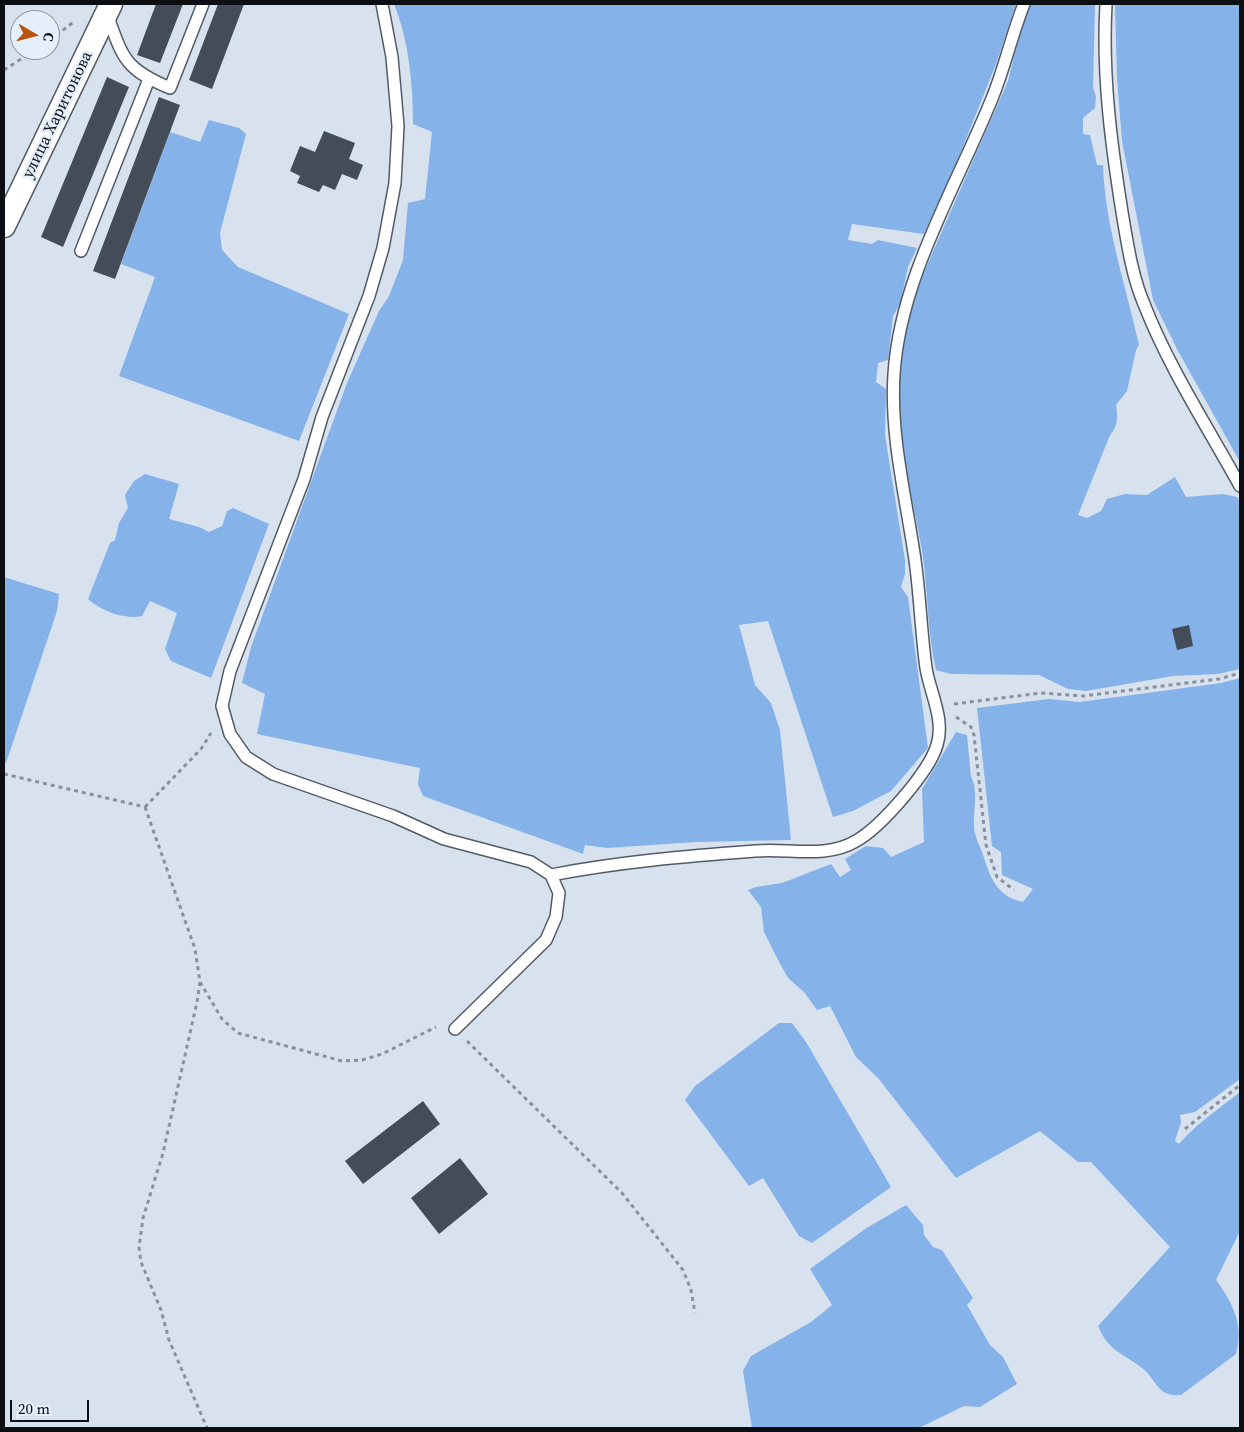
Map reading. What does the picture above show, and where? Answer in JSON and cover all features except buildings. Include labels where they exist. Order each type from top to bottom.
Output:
[{"type":"street","name":"улица Харитонова","points":[[4,226],[109,8]]},
{"type":"lane","points":[[109,8],[126,60],[132,68],[149,79],[170,88],[203,4]]},
{"type":"lane","points":[[382,4],[392,57],[398,126],[395,183],[383,248],[369,296],[322,417],[304,479],[230,671],[222,706],[230,734],[246,757],[273,774],[393,816],[444,839],[531,862],[551,874],[559,893],[556,917],[546,940],[456,1029]]},
{"type":"lane","points":[[551,874],[580,869],[759,850],[818,851],[846,846],[860,839],[898,803],[928,762],[937,744],[939,730],[936,706],[926,670],[915,560],[896,450],[894,372],[904,315],[928,243],[994,94],[1024,4]]},
{"type":"lane","points":[[1106,4],[1105,69],[1111,144],[1126,236],[1143,302],[1168,358],[1240,486]]},
{"type":"lane","points":[[81,251],[149,79]]},
{"type":"path","points":[[4,70],[20,60]]},
{"type":"path","points":[[936,706],[1041,693],[1083,696],[1219,679],[1240,673]]},
{"type":"path","points":[[145,807],[201,749],[212,730],[222,706]]},
{"type":"path","points":[[936,706],[964,721],[971,727],[974,735],[986,845],[997,877],[1014,890]]},
{"type":"path","points":[[4,774],[145,807]]},
{"type":"path","points":[[145,807],[195,949],[200,982],[163,1153],[143,1218],[138,1248],[141,1262],[161,1310],[169,1340],[207,1428]]},
{"type":"path","points":[[200,982],[222,1019],[238,1034],[342,1061],[362,1060],[382,1054],[432,1028],[445,1026],[456,1029],[622,1193],[683,1270],[691,1290],[695,1313]]},
{"type":"path","points":[[1185,1129],[1240,1085]]},
{"type":"shaded area","points":[[394,4],[1016,4],[996,64],[958,159],[924,234],[852,224],[848,240],[872,244],[878,240],[917,248],[908,267],[900,304],[893,316],[888,360],[878,363],[876,382],[886,389],[885,435],[905,560],[905,574],[901,587],[908,597],[928,748],[891,791],[853,811],[833,817],[768,621],[739,625],[755,685],[771,703],[780,730],[791,840],[696,842],[607,848],[585,845],[583,854],[423,796],[418,784],[420,768],[257,734],[265,694],[242,683],[251,647],[347,383],[379,311],[389,296],[403,260],[408,203],[425,199],[432,132],[413,124],[407,48]]},
{"type":"shaded area","points":[[1030,4],[1095,4],[1093,87],[1096,97],[1095,108],[1083,118],[1083,134],[1090,135],[1097,165],[1103,165],[1112,233],[1139,345],[1136,350],[1127,391],[1116,405],[1116,425],[1110,435],[1078,515],[1087,518],[1101,511],[1107,499],[1125,494],[1147,495],[1175,477],[1186,497],[1223,494],[1237,497],[1240,502],[1240,669],[1218,674],[1173,676],[1086,691],[1068,689],[1039,675],[951,674],[936,670],[922,553],[903,449],[899,409],[902,347],[910,309],[920,281],[1008,81],[1022,24]]},
{"type":"shaded area","points":[[1115,4],[1240,4],[1240,462],[1178,351],[1153,300],[1122,141],[1117,79]]},
{"type":"shaded area","points":[[209,120],[239,128],[246,134],[220,233],[222,250],[238,267],[349,314],[299,441],[119,376],[155,277],[121,264],[170,132],[200,142]]},
{"type":"shaded area","points":[[145,474],[179,484],[169,519],[199,527],[209,532],[222,526],[227,511],[233,508],[269,524],[211,678],[171,661],[165,649],[177,613],[150,601],[142,616],[121,616],[106,611],[88,599],[110,543],[115,540],[119,523],[128,508],[125,495],[134,481]]},
{"type":"shaded area","points":[[4,577],[59,594],[57,611],[6,763],[4,762]]},
{"type":"shaded area","points":[[1240,678],[1240,1079],[1195,1112],[1180,1115],[1181,1122],[1175,1141],[1179,1144],[1201,1123],[1240,1092],[1240,1231],[1216,1280],[1232,1306],[1239,1333],[1236,1354],[1181,1395],[1173,1395],[1162,1390],[1147,1372],[1112,1347],[1102,1335],[1098,1326],[1170,1247],[1091,1162],[1078,1162],[1040,1131],[956,1178],[878,1078],[856,1057],[830,1006],[817,1010],[804,992],[788,978],[764,932],[761,907],[748,890],[782,883],[831,864],[840,877],[851,870],[845,859],[866,846],[883,848],[891,857],[924,842],[922,789],[956,732],[967,735],[971,777],[975,788],[974,829],[991,877],[1006,895],[1023,902],[1033,889],[1002,875],[1001,852],[992,846],[977,708],[1049,699],[1080,702],[1221,683]]},
{"type":"shaded area","points":[[779,1023],[792,1023],[806,1042],[891,1187],[812,1243],[799,1236],[763,1178],[749,1186],[685,1100],[695,1086]]},
{"type":"shaded area","points":[[906,1205],[923,1225],[924,1235],[933,1247],[942,1250],[973,1298],[967,1305],[990,1345],[1003,1357],[1017,1384],[980,1407],[964,1406],[919,1428],[752,1428],[743,1371],[751,1356],[811,1322],[832,1305],[810,1269],[865,1229]]}]
